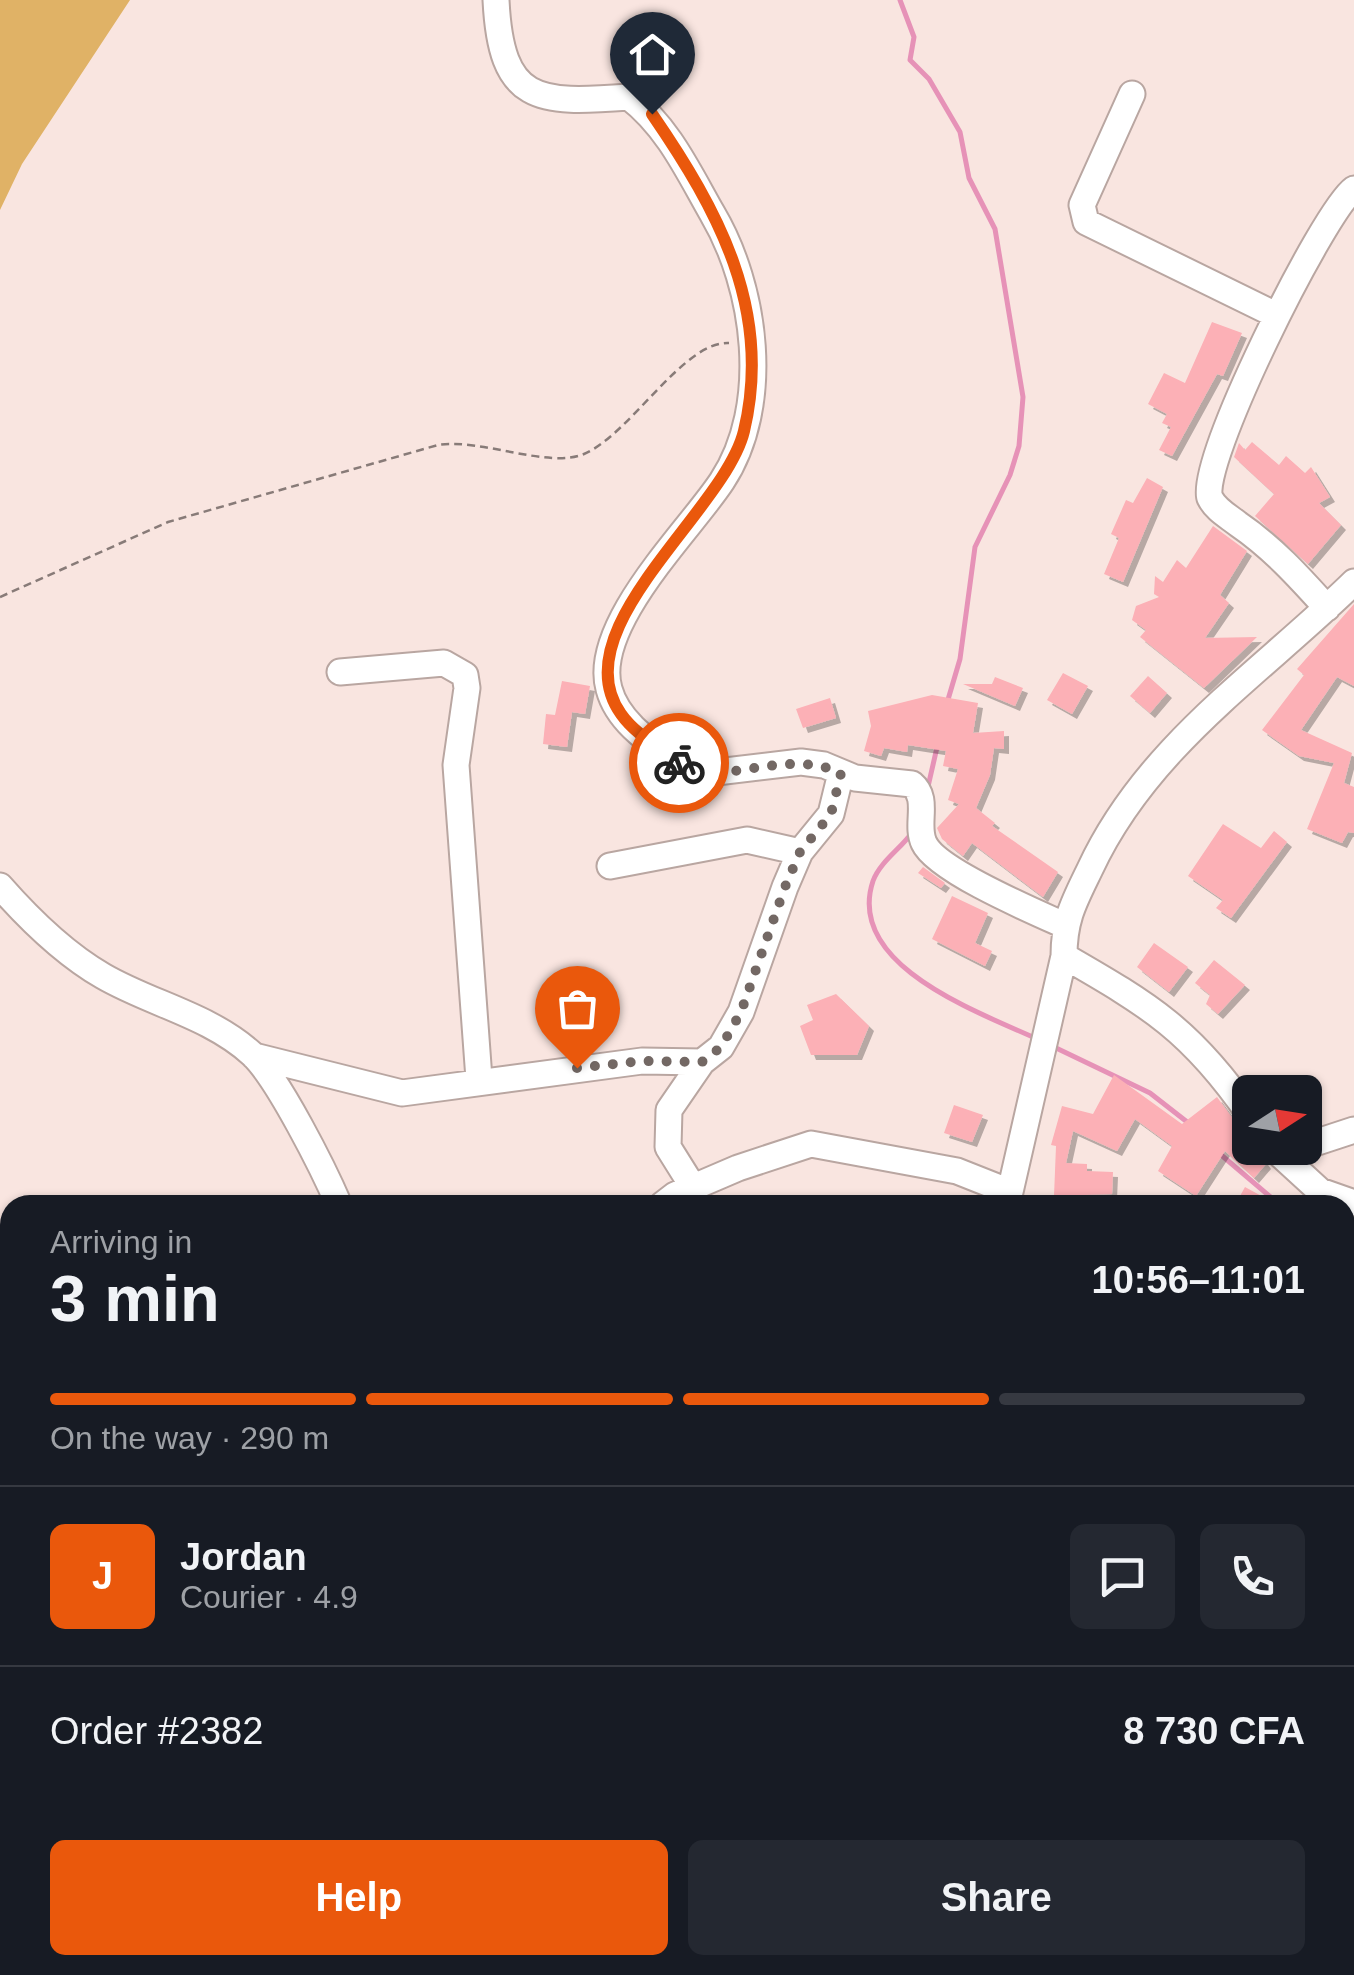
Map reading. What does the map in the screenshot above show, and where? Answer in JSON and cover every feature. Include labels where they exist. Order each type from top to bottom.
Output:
[{"type":"street","points":[[496,0],[498,39],[512,78],[526,89],[572,101],[630,96],[652,114],[730,242],[745,296],[751,357],[744,434],[724,479],[665,550],[630,605],[608,659],[608,687],[620,713],[633,728],[700,774],[800,762],[912,784],[921,798],[922,836],[930,850],[996,896],[1064,924]]},
{"type":"street","points":[[1132,94],[1082,206],[1086,222],[1276,314]]},
{"type":"street","points":[[1328,608],[1277,552],[1217,508],[1208,493],[1216,454],[1276,314],[1354,189]]},
{"type":"street","points":[[1009,1195],[1064,956],[1064,924],[1098,851],[1134,793],[1172,746],[1354,582]]},
{"type":"street","points":[[340,672],[444,663],[464,675],[467,688],[456,765],[479,1080]]},
{"type":"street","points":[[693,1186],[668,1147],[669,1110],[702,1062],[721,1047],[741,1012],[800,852],[831,814],[841,773]]},
{"type":"street","points":[[610,866],[747,840],[800,852]]},
{"type":"street","points":[[0,886],[68,951],[104,977],[223,1032],[254,1056],[323,1167],[335,1195]]},
{"type":"street","points":[[1064,956],[1160,1013],[1210,1058],[1232,1089]]},
{"type":"street","points":[[254,1056],[402,1093],[642,1061],[702,1062]]},
{"type":"street","points":[[1322,1139],[1354,1130]]},
{"type":"street","points":[[678,1195],[693,1186],[811,1144],[957,1170],[1003,1195]]},
{"type":"street","points":[[1294,1165],[1320,1192],[1329,1195]]},
{"type":"path","points":[[0,597],[168,522],[438,445],[464,441],[544,456],[581,456],[655,396],[702,348],[728,342],[751,357]]},
{"type":"shaded area","points":[[0,0],[130,0],[22,164],[0,210]]},
{"type":"building","points":[[1212,322],[1242,333],[1223,376],[1217,374],[1172,456],[1159,450],[1171,427],[1162,423],[1167,414],[1148,404],[1164,373],[1185,383]]},
{"type":"building","points":[[1252,442],[1279,465],[1286,456],[1305,473],[1311,467],[1330,497],[1319,503],[1341,525],[1308,564],[1255,516],[1274,494],[1234,457],[1239,443],[1245,450]]},
{"type":"building","points":[[1147,478],[1163,487],[1123,582],[1104,574],[1119,538],[1111,534],[1126,500],[1133,503]]},
{"type":"building","points":[[1213,526],[1247,551],[1220,595],[1229,603],[1205,638],[1257,637],[1204,688],[1140,637],[1146,630],[1132,620],[1136,606],[1159,597],[1154,594],[1155,576],[1163,582],[1177,560],[1186,568]]},
{"type":"building","points":[[1354,604],[1354,686],[1337,677],[1301,730],[1352,753],[1344,783],[1354,787],[1354,833],[1348,832],[1342,843],[1307,829],[1334,763],[1299,756],[1262,730],[1304,675],[1297,669]]},
{"type":"building","points":[[1063,673],[1088,686],[1072,714],[1047,700]]},
{"type":"building","points":[[1148,676],[1167,693],[1150,713],[1130,696]]},
{"type":"building","points":[[995,677],[1023,688],[1015,706],[963,684],[992,684]]},
{"type":"building","points":[[562,681],[590,686],[585,714],[572,712],[567,747],[543,744],[546,714],[555,715]]},
{"type":"building","points":[[932,695],[978,703],[973,733],[1004,731],[1004,749],[994,748],[990,775],[976,808],[995,823],[992,826],[1058,872],[1043,897],[972,843],[963,856],[942,839],[937,828],[959,804],[948,800],[958,769],[943,766],[946,751],[908,745],[907,752],[884,748],[881,756],[864,751],[871,726],[868,711]]},
{"type":"building","points":[[830,698],[836,718],[803,728],[796,709]]},
{"type":"building","points":[[1223,824],[1261,848],[1274,831],[1287,842],[1231,918],[1216,908],[1223,900],[1188,876]]},
{"type":"building","points":[[923,867],[945,883],[941,888],[918,873]]},
{"type":"building","points":[[952,896],[988,913],[975,943],[992,951],[985,966],[932,939]]},
{"type":"building","points":[[1154,943],[1188,967],[1169,992],[1137,967]]},
{"type":"building","points":[[1214,960],[1245,985],[1218,1014],[1206,1004],[1210,995],[1195,983]]},
{"type":"building","points":[[836,994],[869,1026],[857,1055],[811,1055],[800,1026],[813,1020],[807,1005]]},
{"type":"building","points":[[1114,1075],[1182,1124],[1217,1097],[1232,1118],[1232,1158],[1225,1151],[1194,1195],[1158,1171],[1172,1146],[1135,1119],[1117,1151],[1073,1131],[1066,1163],[1087,1164],[1087,1171],[1113,1172],[1112,1194],[1054,1195],[1056,1146],[1051,1145],[1062,1106],[1093,1114]]},
{"type":"building","points":[[954,1105],[983,1115],[972,1142],[944,1133]]},
{"type":"building","points":[[1240,1165],[1265,1165],[1254,1178]]},
{"type":"building","points":[[1245,1187],[1260,1195],[1241,1195]]},
{"type":"waterway","points":[[900,0],[914,37],[910,60],[929,79],[960,132],[969,178],[995,229],[1023,397],[1019,446],[1010,475],[975,547],[960,659],[947,703]]},
{"type":"waterway","points":[[927,791],[938,743]]},
{"type":"waterway","points":[[911,834],[873,881],[870,911],[878,937],[897,961],[922,981],[951,999],[1035,1038]]},
{"type":"waterway","points":[[1054,1047],[1150,1093],[1191,1125]]},
{"type":"waterway","points":[[1220,1154],[1268,1195]]},
{"type":"way so far","points":[[577,1068],[642,1061],[702,1062],[721,1047],[741,1012],[800,852],[831,814],[841,773],[824,764],[800,762],[700,774],[679,763]]},
{"type":"route","points":[[652,114],[730,242],[745,296],[751,357],[751,393],[744,434],[724,479],[665,550],[630,605],[608,659],[608,687],[620,713],[633,728],[679,763]]}]
